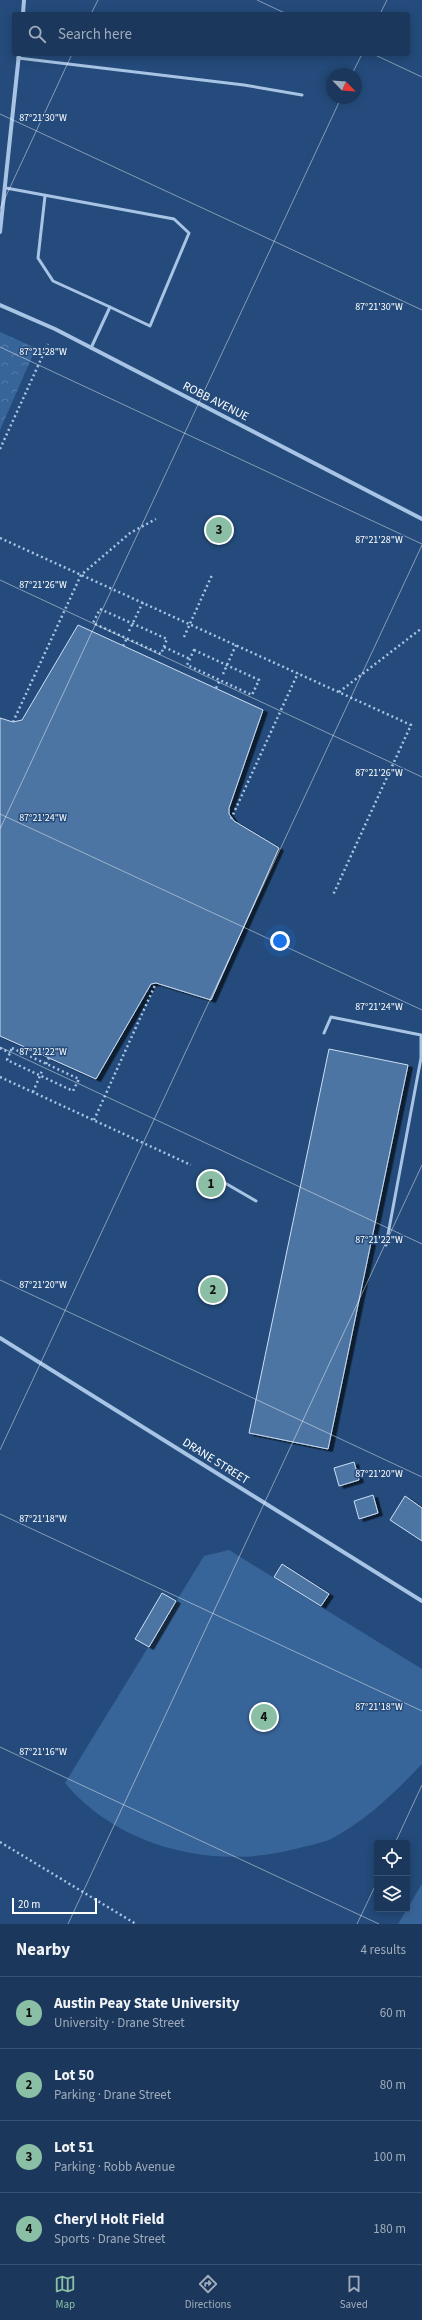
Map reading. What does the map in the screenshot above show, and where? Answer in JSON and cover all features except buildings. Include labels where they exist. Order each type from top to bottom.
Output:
[{"type":"street","points":[[23,12],[24,0]]},
{"type":"street","points":[[0,232],[6,188],[18,56]]},
{"type":"street","name":"ROBB AVENUE","points":[[0,305],[55,329],[422,519]]},
{"type":"street","name":"DRANE STREET","points":[[0,1338],[422,1601]]},
{"type":"lane","points":[[18,56],[244,85],[302,96]]},
{"type":"lane","points":[[6,188],[174,219],[189,233],[150,326],[110,306],[53,281],[38,258],[45,196]]},
{"type":"lane","points":[[91,348],[110,306]]},
{"type":"lane","points":[[324,1033],[331,1017],[421,1035],[421,1058],[386,1245]]},
{"type":"lane","points":[[206,1172],[256,1201]]},
{"type":"path","points":[[0,450],[55,329]]},
{"type":"path","points":[[13,722],[81,575],[130,533],[156,519]]},
{"type":"path","points":[[0,538],[410,725],[333,895]]},
{"type":"path","points":[[184,637],[212,575]]},
{"type":"path","points":[[129,631],[143,602]]},
{"type":"path","points":[[100,609],[133,624],[167,639],[161,654],[94,623],[100,609]]},
{"type":"path","points":[[339,692],[422,628]]},
{"type":"path","points":[[123,646],[127,638]]},
{"type":"path","points":[[224,674],[236,645]]},
{"type":"path","points":[[164,647],[190,659]]},
{"type":"path","points":[[194,650],[259,680],[252,695],[187,665],[190,659],[194,650]]},
{"type":"path","points":[[231,819],[298,673]]},
{"type":"path","points":[[216,688],[220,680]]},
{"type":"path","points":[[94,1120],[156,983]]},
{"type":"path","points":[[0,1048],[10,1053]]},
{"type":"path","points":[[12,1048],[46,1064],[79,1078],[73,1091],[7,1060],[12,1048]]},
{"type":"path","points":[[46,1064],[49,1058]]},
{"type":"path","points":[[33,1092],[42,1071]]},
{"type":"path","points":[[0,1077],[206,1172]]},
{"type":"path","points":[[0,1842],[136,1924]]},
{"type":"green space","points":[[0,332],[36,348],[0,430]]},
{"type":"green space","points":[[229,1550],[422,1669],[422,1764],[380,1805],[344,1832],[324,1842],[268,1855],[236,1857],[204,1855],[172,1849],[142,1839],[113,1824],[88,1806],[65,1783],[204,1556]]},
{"type":"green space","points":[[422,1884],[422,1924],[398,1924],[405,1912],[410,1912],[410,1904]]},
{"type":"place","name":"Lot 51","points":[[219,530]]},
{"type":"place","name":"Austin Peay State University","points":[[211,1184]]},
{"type":"place","name":"Lot 50","points":[[213,1290]]},
{"type":"place","name":"Cheryl Holt Field","points":[[264,1717]]}]
